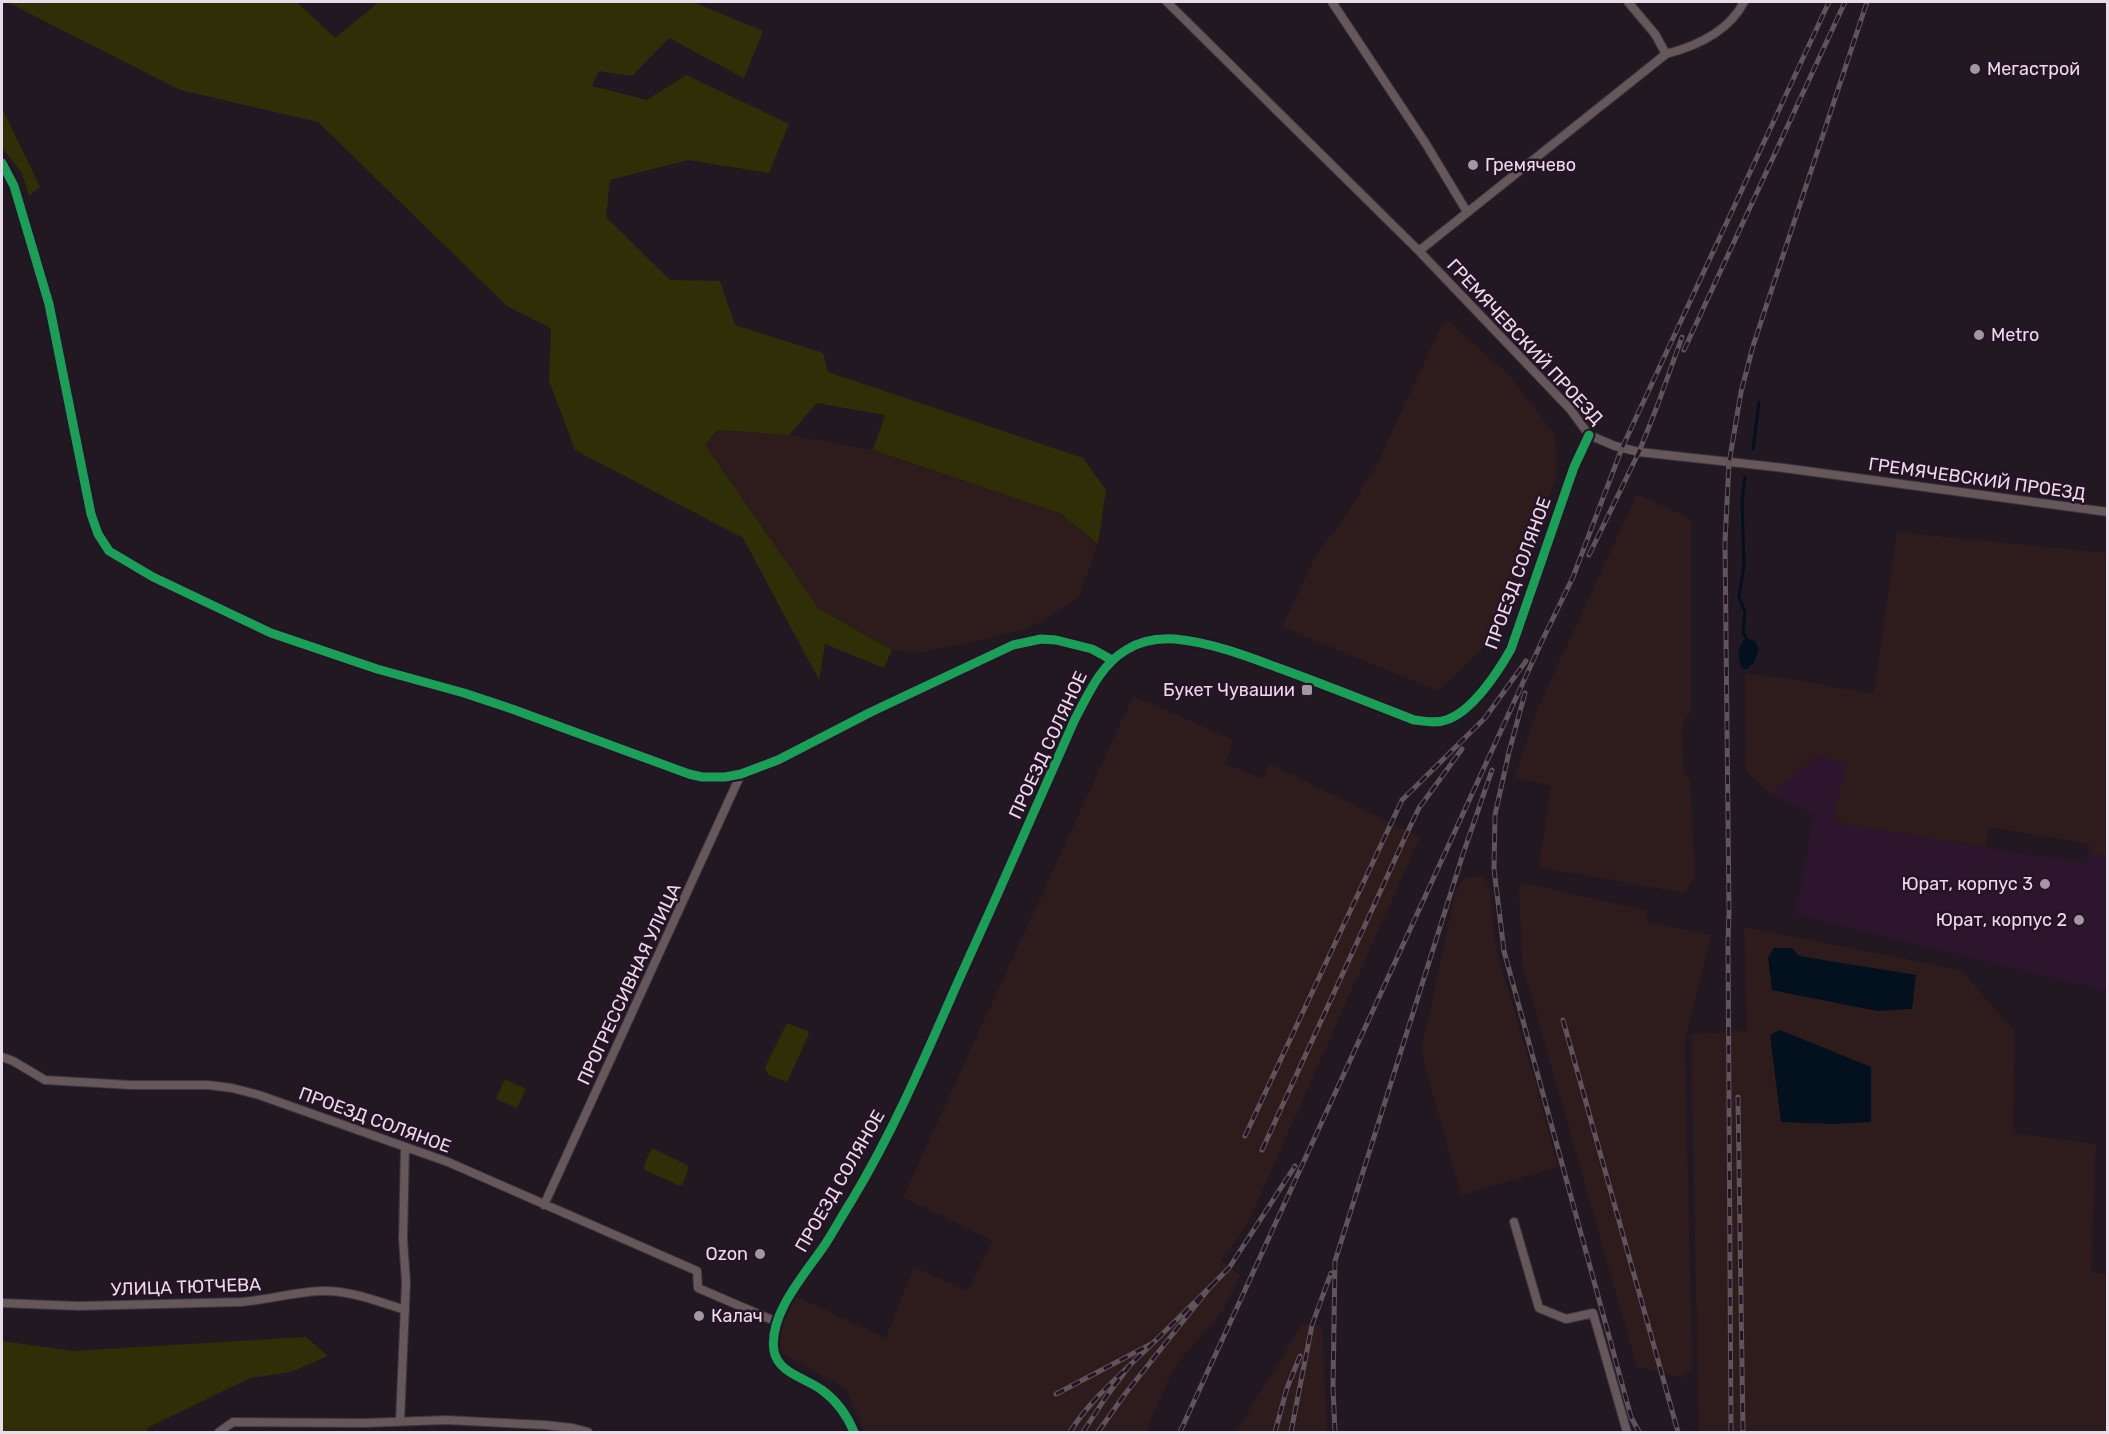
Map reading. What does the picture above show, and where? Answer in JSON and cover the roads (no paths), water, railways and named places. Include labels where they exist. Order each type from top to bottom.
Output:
[{"type":"street","name":"ГРЕМЯЧЕВСКИЙ ПРОЕЗД","points":[[1167,2],[1419,251],[1570,409],[1589,435],[1615,446],[1639,452],[1784,468],[2108,512]]},
{"type":"street","points":[[1332,2],[1426,144],[1467,212]]},
{"type":"street","points":[[1628,2],[1655,34],[1666,54]]},
{"type":"street","points":[[1419,251],[1666,54],[1705,40],[1725,26],[1740,10],[1744,2]]},
{"type":"street","points":[[2,163],[14,186],[49,304],[91,514],[98,534],[109,551],[153,577],[271,633],[325,652],[512,709],[689,774],[713,778],[741,774],[778,760],[871,712],[1012,645],[1041,639],[1056,640],[1092,649],[1112,660]]},
{"type":"street","name":"ПРОЕЗД СОЛЯНОЕ","points":[[2,1057],[45,1080],[131,1085],[208,1085],[259,1095],[450,1162],[697,1270],[698,1288],[777,1322],[786,1301],[860,1186],[911,1088],[1075,719],[1092,686],[1112,660],[1143,642],[1173,639],[1193,642],[1246,656],[1414,720],[1433,722],[1456,716],[1477,697],[1498,672],[1511,649],[1574,467],[1589,435]]},
{"type":"street","name":"ПРОГРЕССИВНАЯ УЛИЦА","points":[[544,1205],[741,774]]},
{"type":"street","points":[[400,1421],[406,1282],[403,1239],[405,1147]]},
{"type":"street","points":[[1514,1222],[1539,1308],[1566,1318],[1593,1313],[1627,1432]]},
{"type":"street","name":"УЛИЦА ТЮТЧЕВА","points":[[2,1304],[79,1306],[241,1302],[296,1293],[331,1291],[356,1295],[405,1310]]},
{"type":"street","points":[[777,1322],[774,1352],[778,1360],[786,1370],[820,1389],[837,1403],[854,1432]]},
{"type":"street","points":[[219,1432],[233,1422],[364,1423],[426,1420],[546,1425],[588,1432]]},
{"type":"water","points":[[1746,638],[1755,641],[1759,649],[1754,663],[1747,669],[1743,669],[1739,653]]},
{"type":"water","points":[[1774,948],[1792,948],[1799,956],[1916,975],[1912,1009],[1877,1011],[1772,990],[1768,957]]},
{"type":"water","points":[[1780,1030],[1871,1067],[1871,1122],[1833,1124],[1781,1122],[1770,1035]]},
{"type":"waterway","points":[[1753,449],[1759,402]]},
{"type":"waterway","points":[[1745,477],[1742,501],[1744,565],[1739,597],[1745,612],[1743,632],[1746,638]]},
{"type":"railway","points":[[1180,1432],[1573,577],[1622,448],[1829,2]]},
{"type":"railway","points":[[1684,350],[1845,2]]},
{"type":"railway","points":[[1731,1432],[1725,542],[1729,463],[1741,392],[1753,346],[1867,2]]},
{"type":"railway","points":[[1589,555],[1639,452],[1682,337]]},
{"type":"railway","points":[[1245,1136],[1402,800],[1485,718],[1526,661]]},
{"type":"railway","points":[[1525,693],[1495,815],[1494,869],[1504,951],[1631,1417],[1639,1432]]},
{"type":"railway","points":[[1262,1150],[1419,808],[1462,749]]},
{"type":"railway","points":[[1335,1432],[1333,1388],[1335,1261],[1463,854],[1492,770]]},
{"type":"railway","points":[[1563,1020],[1678,1432]]},
{"type":"railway","points":[[1738,1097],[1743,1432]]},
{"type":"railway","points":[[1211,1286],[1229,1268],[1295,1166]]},
{"type":"railway","points":[[1291,1432],[1312,1325],[1331,1273]]},
{"type":"railway","points":[[1098,1432],[1125,1394],[1211,1286],[1153,1343]]},
{"type":"railway","points":[[1056,1394],[1153,1343],[1130,1365]]},
{"type":"railway","points":[[1275,1432],[1287,1388],[1300,1356]]},
{"type":"railway","points":[[1070,1432],[1090,1405],[1130,1365],[1083,1432]]},
{"type":"place","name":"Мегастрой","points":[[1975,69]]},
{"type":"place","name":"Гремячево","points":[[1473,165]]},
{"type":"place","name":"Metro","points":[[1979,335]]},
{"type":"place","name":"Букет Чувашии","points":[[1307,690]]},
{"type":"place","name":"Юрат, корпус 3","points":[[2045,884]]},
{"type":"place","name":"Юрат, корпус 2","points":[[2079,920]]},
{"type":"place","name":"Ozon","points":[[760,1254]]},
{"type":"place","name":"Калач","points":[[699,1316]]}]
